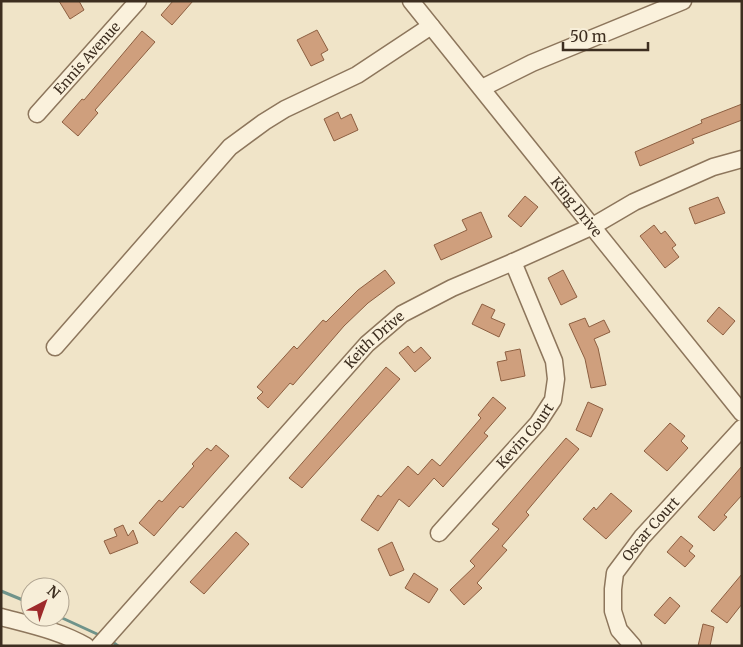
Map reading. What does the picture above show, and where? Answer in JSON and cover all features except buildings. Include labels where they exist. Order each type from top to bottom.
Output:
[{"type":"street","name":"King Drive","points":[[411,1],[742,413]]},
{"type":"street","points":[[482,88],[532,63],[683,1]]},
{"type":"street","name":"Ennis Avenue","points":[[37,114],[134,2]]},
{"type":"street","points":[[55,347],[230,147],[285,108],[357,75],[431,26]]},
{"type":"street","name":"Keith Drive","points":[[99,646],[367,344],[402,314],[452,288],[593,226],[634,202],[713,166],[741,163]]},
{"type":"street","name":"Kevin Court","points":[[439,533],[538,423],[552,400],[556,379],[554,361],[513,262]]},
{"type":"street","name":"Oscar Court","points":[[633,646],[619,630],[613,611],[615,573],[642,537],[742,428]]},
{"type":"street","points":[[1,617],[52,630],[86,646]]},
{"type":"waterway","points":[[1,591],[20,599]]},
{"type":"waterway","points":[[70,622],[97,634]]},
{"type":"waterway","points":[[114,643],[118,646]]}]
